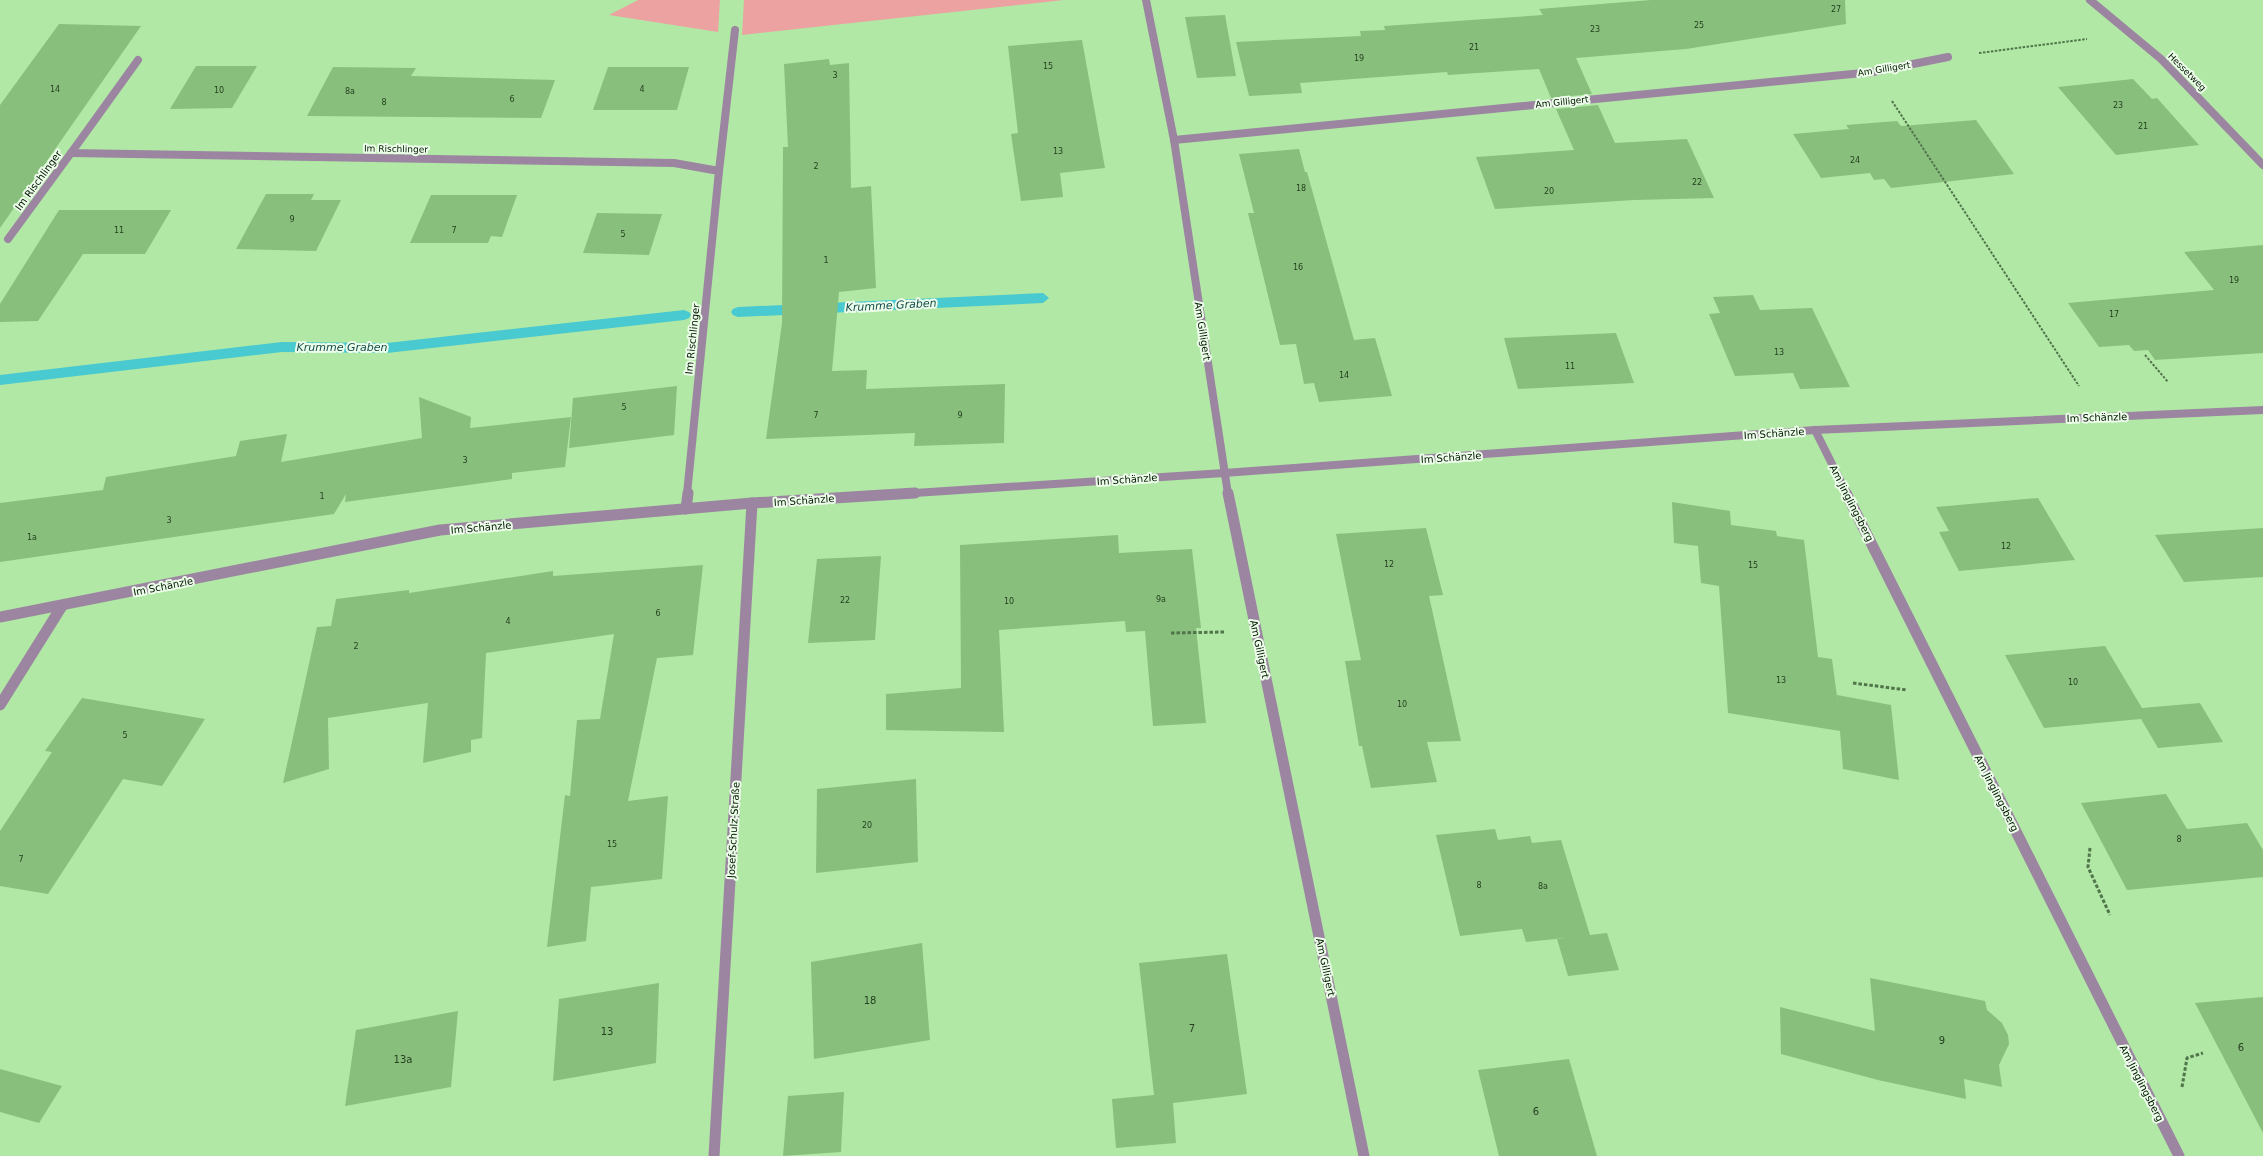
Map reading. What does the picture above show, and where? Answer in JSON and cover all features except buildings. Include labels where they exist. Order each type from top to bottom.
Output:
[{"type":"street","name":"Am Gilligert","points":[[1146,0],[1174,140],[1224,473],[1364,1156]]},
{"type":"street","name":"Hessetweg","points":[[2090,0],[2160,59],[2263,165]]},
{"type":"street","name":"Im Rischlinger","points":[[686,509],[719,171],[735,30]]},
{"type":"street","name":"Am Gilligert","points":[[1174,140],[1873,72],[1948,57]]},
{"type":"street","name":"Im Rischlinger","points":[[8,239],[138,60]]},
{"type":"street","name":"Im Rischlinger","points":[[71,153],[674,164],[719,171]]},
{"type":"street","name":"Im Schänzle","points":[[0,617],[62,606],[440,530],[752,503],[1224,473],[1815,430],[2099,416],[2263,410]]},
{"type":"street","name":"Am Jinglingsberg","points":[[1815,430],[2179,1156]]},
{"type":"street","name":"Josef-Schulz-Straße","points":[[714,1156],[752,503]]},
{"type":"street","points":[[0,705],[62,606]]},
{"type":"path","points":[[1948,57],[2131,33]]},
{"type":"path","points":[[1873,72],[2099,416]]},
{"type":"path","points":[[1171,633],[1256,631]]},
{"type":"path","points":[[1853,683],[1948,694]]},
{"type":"path","points":[[2090,848],[2088,867],[2110,915]]},
{"type":"path","points":[[2180,1092],[2187,1058],[2203,1053]]},
{"type":"shaded area","points":[[638,0],[720,0],[718,32],[609,15]]},
{"type":"shaded area","points":[[744,0],[1064,0],[742,35]]},
{"type":"waterway","name":"Krumme Graben","points":[[738,312],[1043,298]]},
{"type":"waterway","name":"Krumme Graben","points":[[0,380],[282,347],[387,348],[684,315]]}]
